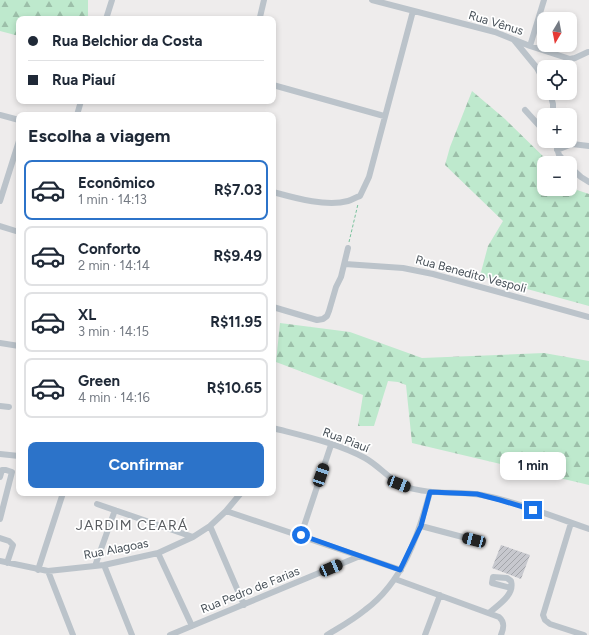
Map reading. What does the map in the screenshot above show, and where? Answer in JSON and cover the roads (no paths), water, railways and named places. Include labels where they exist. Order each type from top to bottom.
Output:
[{"type":"street","points":[[107,16],[112,0]]},
{"type":"street","points":[[260,16],[264,0]]},
{"type":"street","name":"Rua Vênus","points":[[372,0],[495,32],[530,46],[570,59],[588,52]]},
{"type":"street","points":[[530,46],[544,0]]},
{"type":"street","points":[[276,193],[323,202],[348,201],[360,196],[369,177],[413,11]]},
{"type":"street","points":[[513,39],[537,68]]},
{"type":"street","points":[[276,86],[384,116]]},
{"type":"street","points":[[525,110],[537,123]]},
{"type":"street","points":[[0,115],[16,119]]},
{"type":"street","points":[[560,156],[557,150],[572,144],[589,146]]},
{"type":"street","points":[[0,201],[16,150]]},
{"type":"street","points":[[577,173],[589,182]]},
{"type":"street","points":[[0,226],[16,231]]},
{"type":"street","points":[[276,308],[317,320],[323,319],[327,316],[336,287],[341,277],[348,248]]},
{"type":"street","name":"Rua Benedito Vespoli","points":[[345,264],[403,268],[433,274],[589,317]]},
{"type":"street","points":[[0,343],[16,346]]},
{"type":"street","points":[[0,406],[9,407]]},
{"type":"street","name":"Rua Piauí","points":[[276,429],[350,451],[370,460],[399,484],[410,488],[430,492],[461,493],[489,497],[589,529]]},
{"type":"street","points":[[301,535],[332,445]]},
{"type":"street","points":[[0,454],[16,456]]},
{"type":"street","points":[[0,477],[2,470],[12,472],[0,519]]},
{"type":"street","points":[[327,635],[366,610],[395,579],[421,526],[430,492]]},
{"type":"street","points":[[38,570],[62,496]]},
{"type":"street","name":"Rua Alagoas","points":[[0,561],[48,571],[104,565],[158,553],[193,537],[210,526],[226,511],[238,496]]},
{"type":"street","points":[[97,504],[193,537]]},
{"type":"street","points":[[95,566],[115,510]]},
{"type":"street","points":[[226,511],[301,535],[400,570]]},
{"type":"street","points":[[571,523],[543,615],[547,622],[584,635]]},
{"type":"street","points":[[210,526],[244,604]]},
{"type":"street","points":[[421,526],[474,540]]},
{"type":"street","points":[[0,538],[9,541],[13,545],[7,563]]},
{"type":"street","points":[[158,553],[192,626]]},
{"type":"street","name":"Rua Pedro de Farias","points":[[170,635],[360,556]]},
{"type":"street","points":[[104,565],[132,635]]},
{"type":"street","points":[[48,571],[73,635]]},
{"type":"street","points":[[395,579],[488,613],[502,620],[504,627],[501,635]]},
{"type":"street","points":[[488,613],[508,596],[511,588]]},
{"type":"street","points":[[425,635],[440,595]]},
{"type":"district","name":"JARDIM CEARÁ","points":[[132,525]]}]
